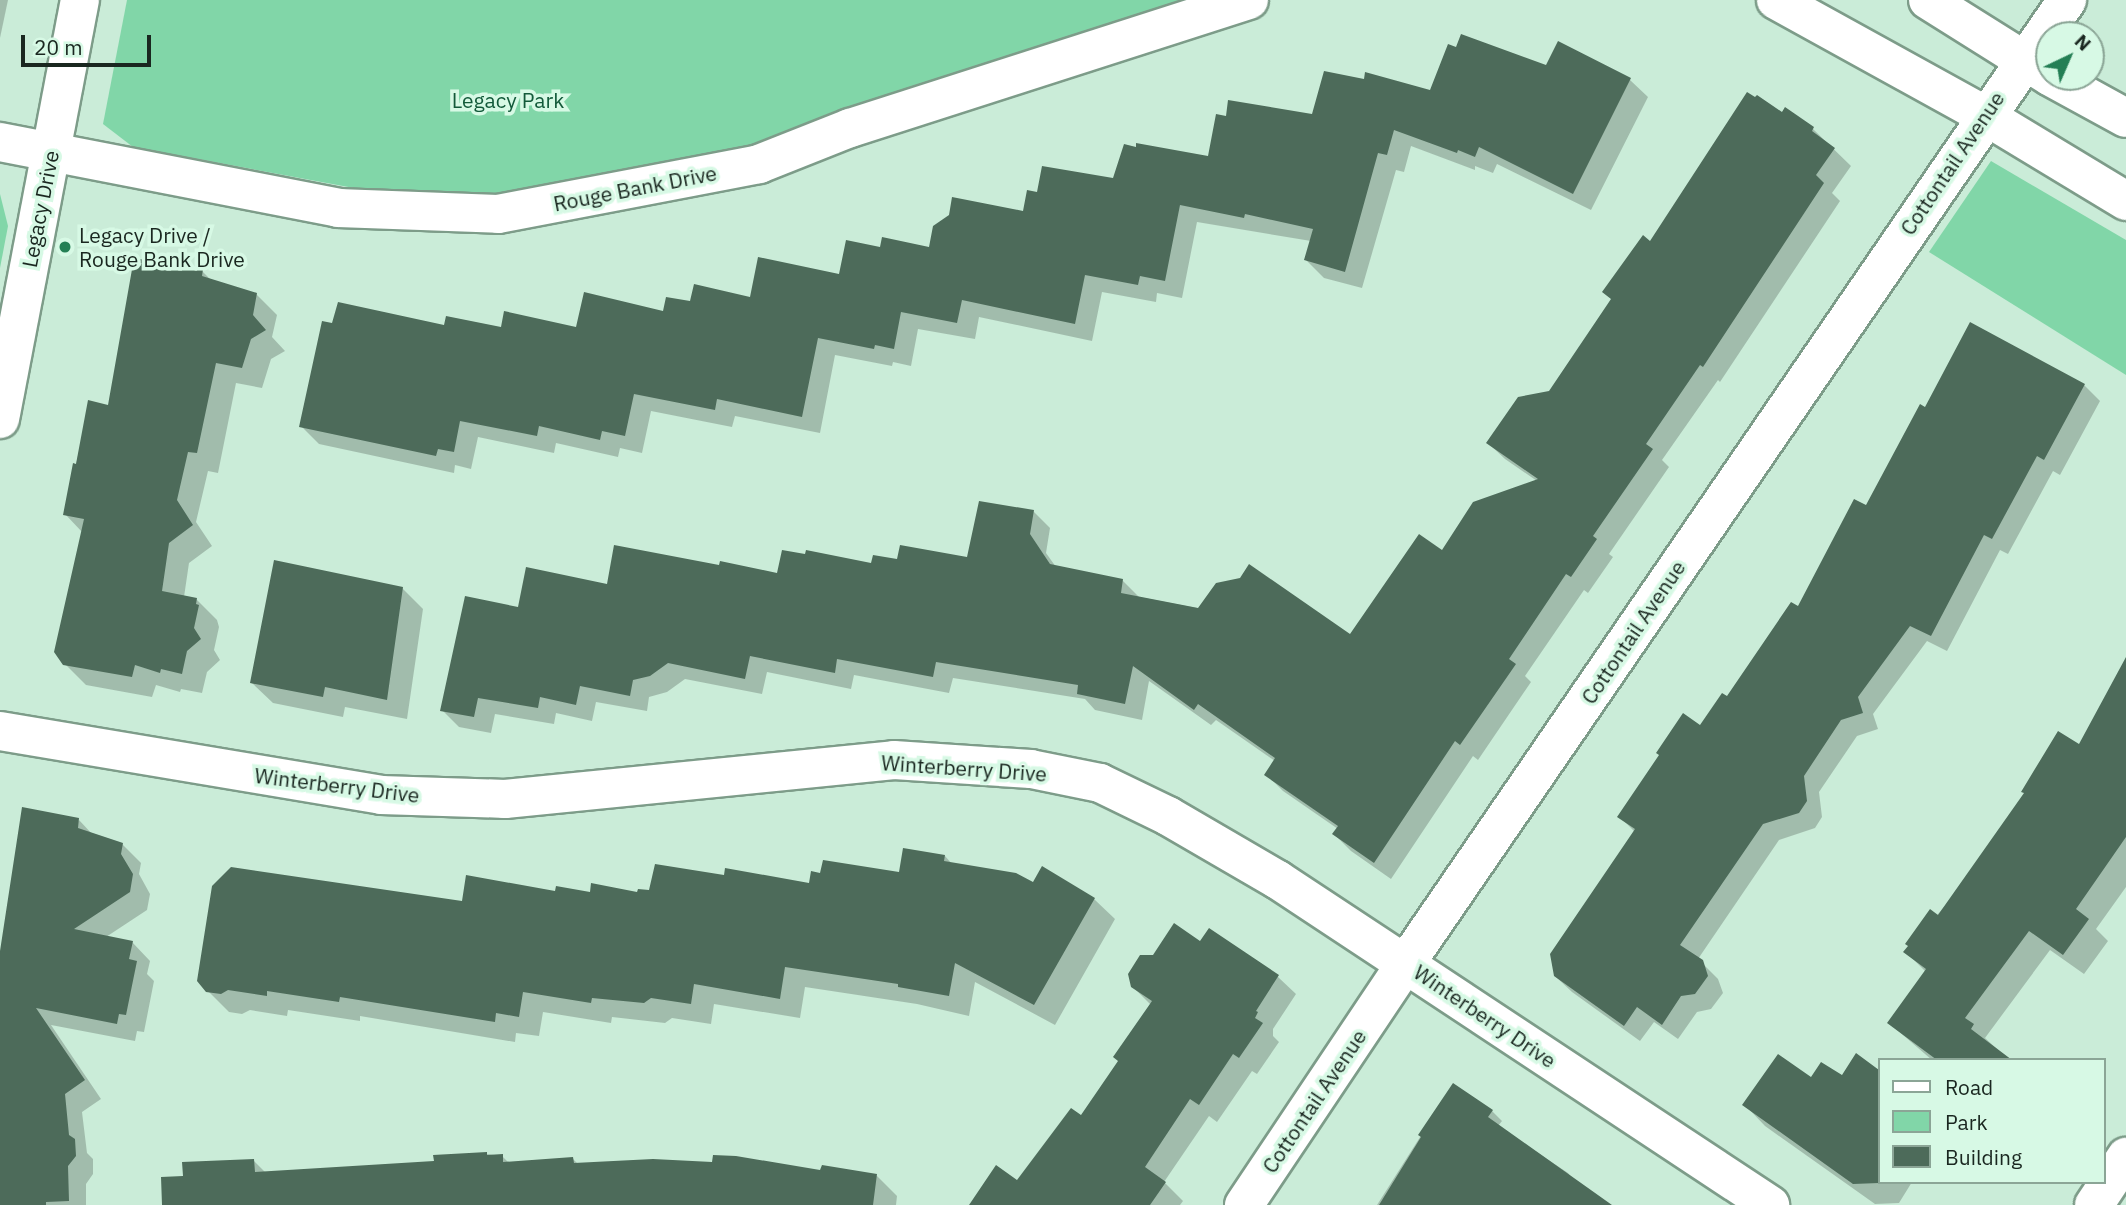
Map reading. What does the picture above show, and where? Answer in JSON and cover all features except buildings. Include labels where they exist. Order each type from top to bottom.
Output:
[{"type":"street","name":"Legacy Drive","points":[[0,419],[80,0]]},
{"type":"street","name":"Rouge Bank Drive","points":[[0,142],[338,208],[498,214],[759,164],[850,128],[1249,0]]},
{"type":"street","points":[[1776,0],[1984,116],[2126,201]]},
{"type":"street","points":[[1928,0],[2035,67]]},
{"type":"street","name":"Cottontail Avenue","points":[[2059,21],[2067,0]]},
{"type":"street","name":"Cottontail Avenue","points":[[1244,1205],[1984,116],[2035,76]]},
{"type":"street","points":[[2077,91],[2126,118]]},
{"type":"street","name":"Winterberry Drive","points":[[0,731],[381,795],[505,799],[894,760],[1031,769],[1100,783],[1168,816],[1278,880],[1770,1205]]},
{"type":"street","points":[[2094,1205],[2126,1157]]},
{"type":"green space","name":"Legacy Park","points":[[127,0],[1180,0],[756,149],[507,203],[370,191],[133,147],[103,124]]},
{"type":"green space","points":[[1991,161],[2126,240],[2126,375],[1929,252]]},
{"type":"green space","points":[[0,194],[8,226],[0,268]]},
{"type":"place","name":"Legacy Drive / Rouge Bank Drive","points":[[65,247]]}]
